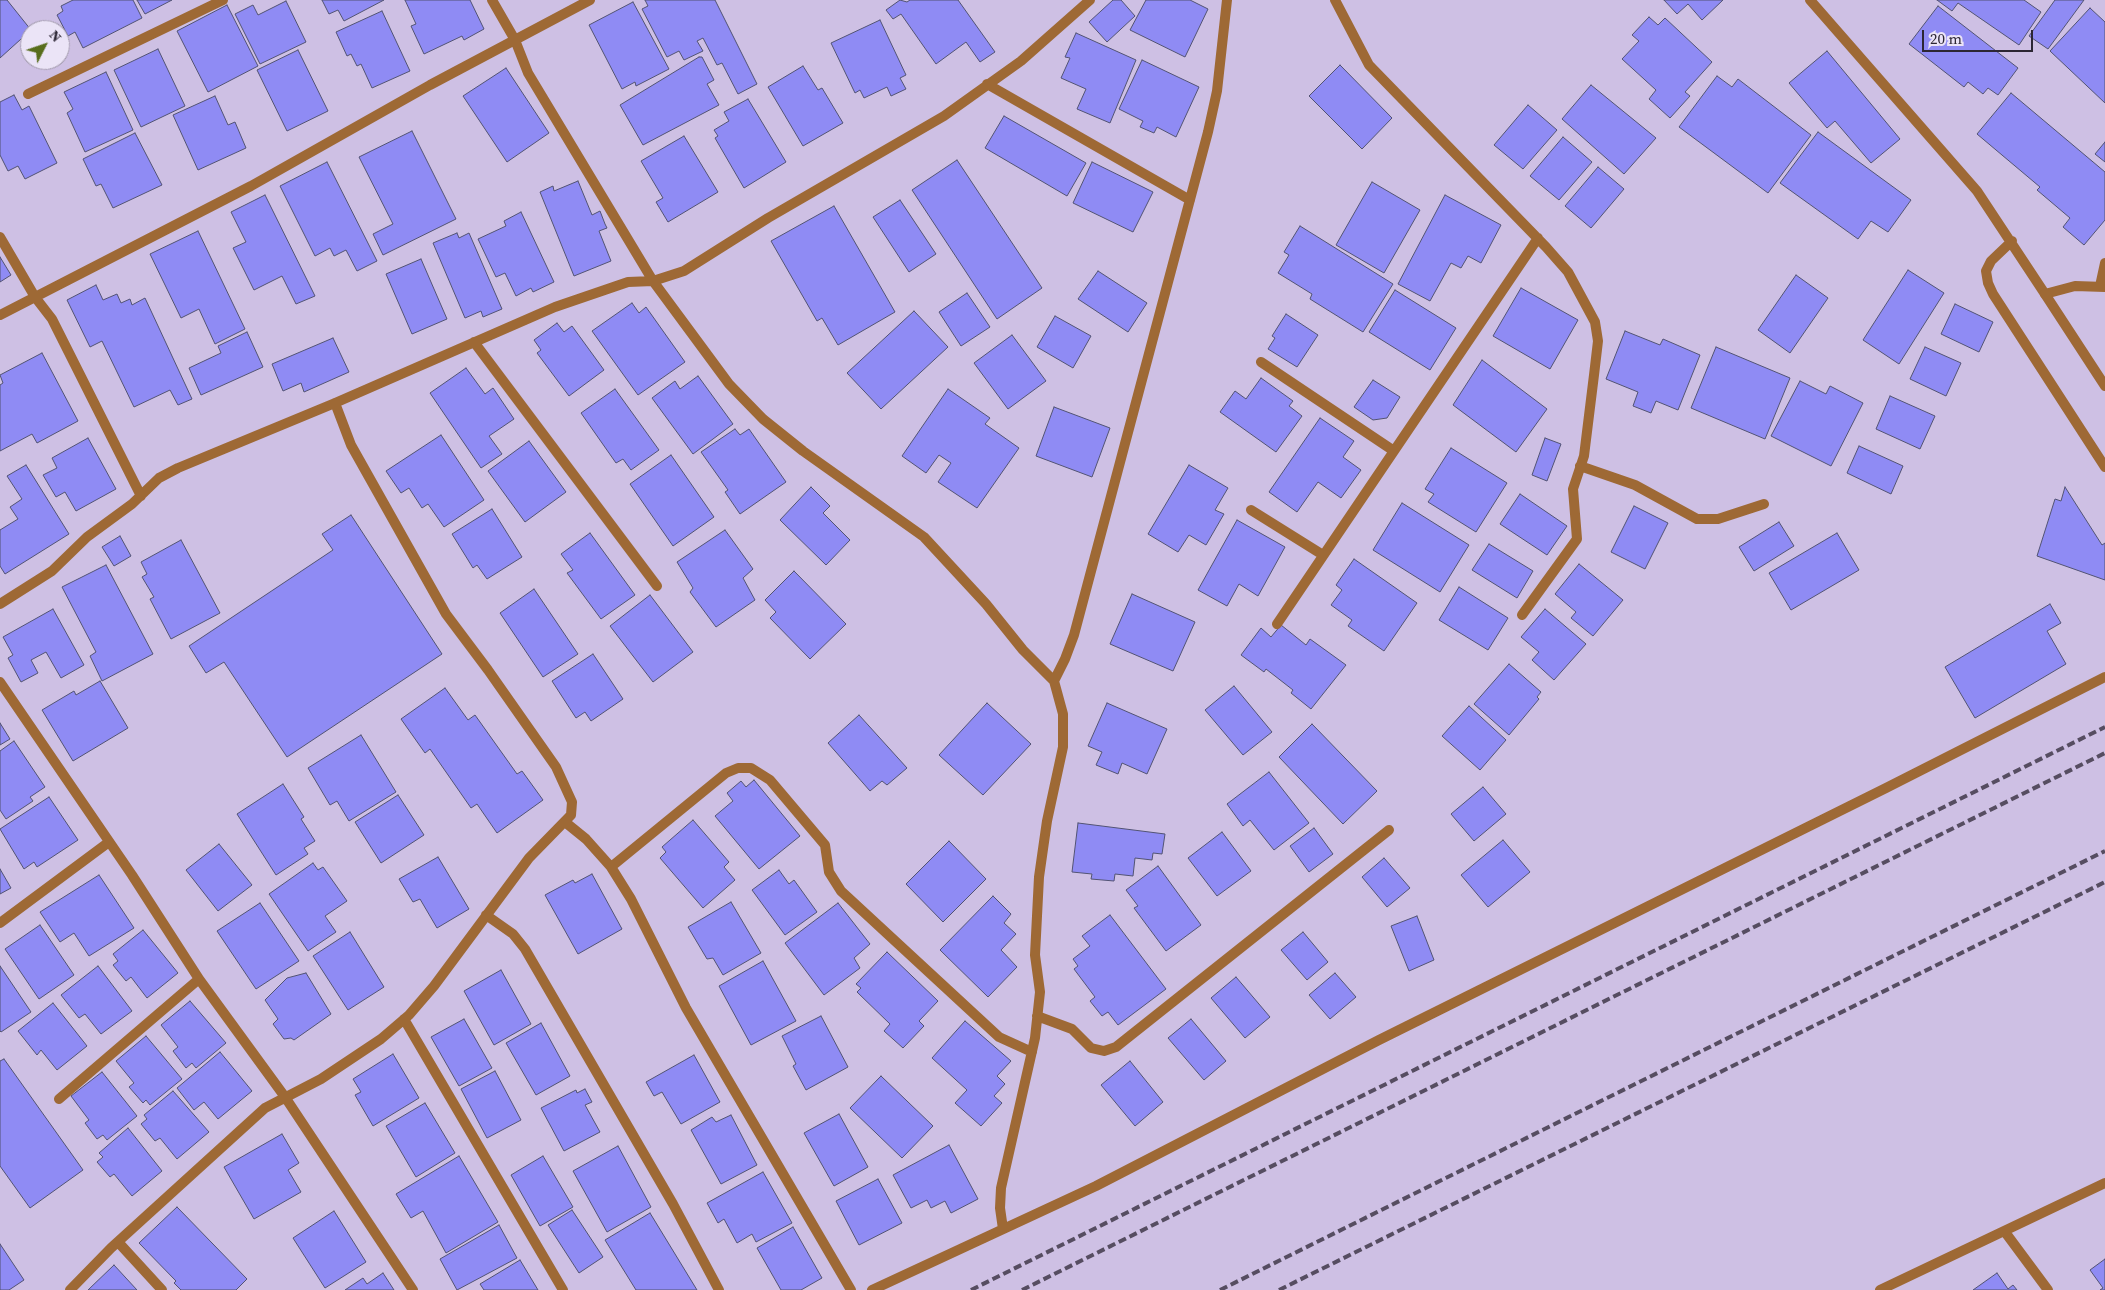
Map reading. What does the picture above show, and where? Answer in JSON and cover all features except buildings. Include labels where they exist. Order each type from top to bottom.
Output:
[{"type":"street","points":[[28,94],[224,0]]},
{"type":"street","points":[[492,0],[515,40],[528,73],[653,281],[730,384],[763,419],[803,451],[924,537],[962,576],[1023,650],[1054,681],[1063,714],[1063,747],[1047,821],[1039,877],[1035,955],[1040,992],[1032,1052],[1001,1188],[1000,1208],[1003,1229]]},
{"type":"street","points":[[0,315],[251,186],[590,0]]},
{"type":"street","points":[[0,604],[52,572],[87,538],[141,496],[159,478],[178,468],[335,404],[554,307],[628,282],[653,281],[684,271],[768,218],[944,116],[1021,61],[1090,0]]},
{"type":"street","points":[[1054,681],[1066,659],[1074,635],[1190,200],[1217,91],[1227,0]]},
{"type":"street","points":[[1335,0],[1370,65],[1538,238],[1568,272],[1585,301],[1596,332],[1598,342],[1584,456],[1573,489],[1577,539],[1522,614]]},
{"type":"street","points":[[1810,0],[1945,152],[1977,191],[2105,386]]},
{"type":"street","points":[[987,84],[1190,200]]},
{"type":"street","points":[[0,237],[34,297],[52,319],[141,496]]},
{"type":"street","points":[[1277,624],[1538,238]]},
{"type":"street","points":[[2012,242],[1990,261],[1986,271],[1988,283],[1993,294],[2105,468]]},
{"type":"street","points":[[2045,294],[2075,286],[2103,287],[2105,263]]},
{"type":"street","points":[[474,342],[657,586]]},
{"type":"street","points":[[1261,362],[1394,451]]},
{"type":"street","points":[[70,1290],[118,1242],[265,1108],[321,1079],[381,1039],[404,1019],[434,986],[528,858],[571,815],[572,802],[556,767],[446,614],[351,445],[335,404]]},
{"type":"street","points":[[1580,466],[1635,485],[1696,519],[1718,519],[1764,504]]},
{"type":"street","points":[[1251,510],[1323,555]]},
{"type":"street","points":[[872,1290],[1096,1186],[1379,1040],[1869,797],[2105,677]]},
{"type":"street","points":[[0,682],[199,979],[285,1097],[413,1290]]},
{"type":"street","points":[[611,867],[726,773],[738,768],[751,768],[770,780],[825,845],[829,872],[841,891],[999,1037],[1032,1052]]},
{"type":"street","points":[[565,822],[586,839],[611,867],[631,899],[686,1008],[851,1290]]},
{"type":"street","points":[[1037,1016],[1072,1029],[1082,1042],[1091,1048],[1104,1051],[1116,1048],[1389,830]]},
{"type":"street","points":[[0,923],[109,842]]},
{"type":"street","points":[[486,915],[513,934],[525,949],[672,1204],[719,1290]]},
{"type":"street","points":[[59,1099],[199,979]]},
{"type":"street","points":[[404,1019],[563,1290]]},
{"type":"street","points":[[1880,1290],[2105,1183]]},
{"type":"street","points":[[2005,1232],[2048,1290]]},
{"type":"street","points":[[118,1242],[162,1290]]},
{"type":"railway","points":[[971,1290],[2105,727]]},
{"type":"railway","points":[[1022,1290],[2105,753]]},
{"type":"railway","points":[[1220,1290],[2105,851]]},
{"type":"railway","points":[[1279,1290],[2105,882]]}]
